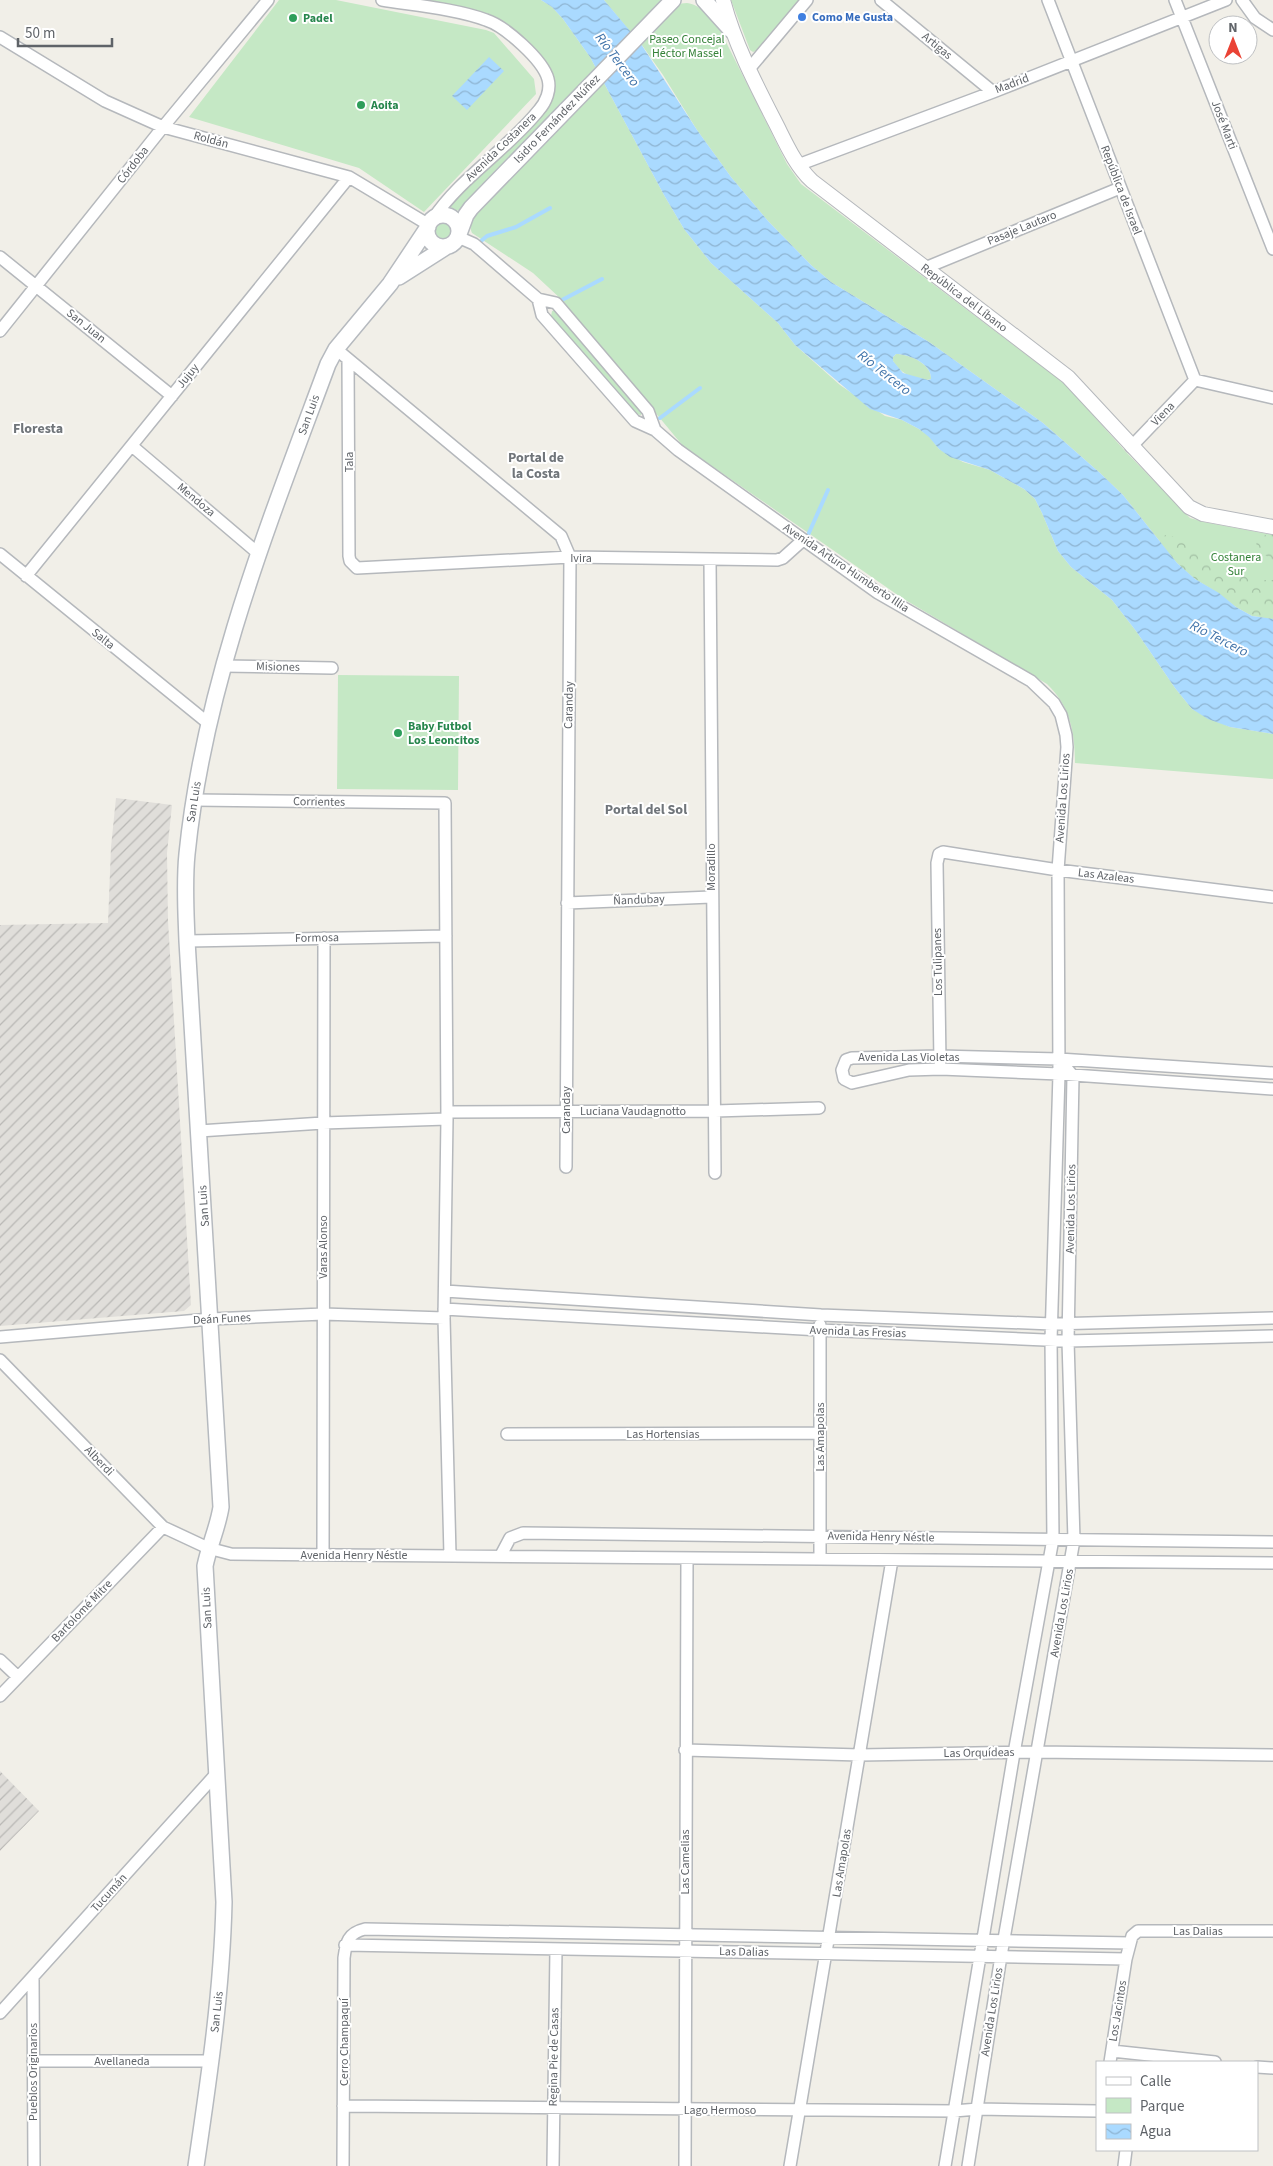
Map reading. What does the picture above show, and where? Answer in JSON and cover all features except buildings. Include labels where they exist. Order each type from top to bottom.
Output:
[{"type":"main road","points":[[704,0],[731,30]]},
{"type":"main road","name":"Isidro Fernández Núñez","points":[[471,208],[671,2]]},
{"type":"main road","points":[[471,208],[454,243],[446,247],[439,246],[431,241],[428,233],[434,222],[461,214],[471,208]]},
{"type":"main road","points":[[434,222],[452,218],[456,222],[459,235]]},
{"type":"main road","name":"San Luis","points":[[196,2166],[212,2061],[222,1961],[224,1902],[205,1566],[208,1548],[219,1520],[221,1507],[187,941],[187,856],[194,800],[208,723],[223,666],[259,554],[328,364],[342,354],[434,222]]},
{"type":"main road","name":"San Luis","points":[[390,284],[415,265],[446,247]]},
{"type":"street","name":"Córdoba","points":[[0,331],[163,127],[268,0]]},
{"type":"street","name":"Avenida Costanera","points":[[382,0],[462,14],[494,23],[511,35],[534,58],[546,72],[549,80],[548,94],[538,112],[448,198],[434,222]]},
{"type":"street","name":"República del Líbano","points":[[723,0],[731,30],[749,69],[798,165],[812,181],[838,203],[1068,377],[1131,447],[1197,512],[1273,527]]},
{"type":"street","points":[[749,69],[807,0]]},
{"type":"street","name":"Artigas","points":[[880,0],[993,92]]},
{"type":"street","name":"República de Israel","points":[[1048,0],[1195,380]]},
{"type":"street","name":"José Marti","points":[[1175,0],[1273,249]]},
{"type":"street","name":"Madrid","points":[[798,165],[993,92],[1226,0]]},
{"type":"street","points":[[1242,0],[1255,18],[1273,30]]},
{"type":"street","name":"Roldán","points":[[0,37],[105,101],[163,127],[349,177],[434,222]]},
{"type":"street","name":"Jujuy","points":[[26,576],[349,177]]},
{"type":"street","name":"Pasaje Lautaro","points":[[925,268],[1120,188]]},
{"type":"street","name":"Avenida Arturo Humberto Illia","points":[[459,235],[474,244],[538,299],[556,303],[648,411],[655,430]]},
{"type":"street","name":"San Juan","points":[[0,257],[172,396]]},
{"type":"street","name":"Avenida Arturo Humberto Illia","points":[[538,299],[542,314],[635,421],[655,430],[678,450],[803,540],[898,605],[1036,684],[1048,695],[1061,715],[1067,747]]},
{"type":"street","name":"Caranday","points":[[342,354],[561,536],[570,557],[566,1167]]},
{"type":"street","name":"Tala","points":[[342,354],[350,556],[353,565]]},
{"type":"street","points":[[1195,380],[1273,398]]},
{"type":"street","name":"Viena","points":[[1131,447],[1195,380]]},
{"type":"street","name":"Mendoza","points":[[132,446],[259,554]]},
{"type":"street","name":"Ivira","points":[[353,565],[362,569],[570,557],[777,560],[784,558],[803,540]]},
{"type":"street","name":"Salta","points":[[0,554],[208,723]]},
{"type":"street","name":"Moradillo","points":[[710,560],[711,898],[715,1174]]},
{"type":"street","name":"Misiones","points":[[223,666],[332,668]]},
{"type":"street","name":"Avenida Los Lirios","points":[[946,2166],[1014,1753],[1053,1540],[1051,1340],[1059,1074],[1058,870],[1067,747]]},
{"type":"street","name":"Corrientes","points":[[194,800],[445,803],[446,936]]},
{"type":"street","name":"Las Azaleas","points":[[940,854],[950,852],[1058,870],[1273,897]]},
{"type":"street","name":"Los Tulipanes","points":[[940,854],[936,863],[939,1056],[941,1069]]},
{"type":"street","name":"Ñandubay","points":[[567,903],[711,898]]},
{"type":"street","points":[[446,936],[447,1116],[444,1313],[450,1555]]},
{"type":"street","name":"Formosa","points":[[187,941],[446,936]]},
{"type":"street","name":"Varas Alonso","points":[[322,1556],[324,938]]},
{"type":"street","name":"Avenida Las Violetas","points":[[1273,1073],[1059,1059],[939,1056],[852,1058],[843,1065],[842,1075],[844,1079],[852,1083],[909,1070],[941,1069],[1059,1074],[1273,1089]]},
{"type":"street","points":[[1059,1059],[1073,1076]]},
{"type":"street","name":"Avenida Los Lirios","points":[[968,2166],[1000,1956],[1074,1540],[1068,1341],[1073,1076]]},
{"type":"street","name":"Luciana Vaudagnotto","points":[[199,1131],[447,1116],[566,1112],[714,1112],[819,1108]]},
{"type":"street","name":"Avenida Las Fresias","points":[[445,1291],[821,1315],[1052,1324],[1273,1318]]},
{"type":"street","name":"Avenida Las Fresias","points":[[444,1313],[1068,1341],[1273,1336]]},
{"type":"street","name":"Deán Funes","points":[[0,1337],[211,1320],[323,1314],[444,1313]]},
{"type":"street","name":"Las Amapolas","points":[[820,1558],[819,1433],[821,1315]]},
{"type":"street","name":"Alberdi","points":[[0,1360],[163,1527],[208,1548]]},
{"type":"street","name":"Las Hortensias","points":[[507,1434],[819,1433]]},
{"type":"street","name":"Bartolomé Mitre","points":[[0,1696],[163,1527]]},
{"type":"street","name":"Avenida Henry Néstle","points":[[501,1556],[510,1538],[522,1533],[1273,1542]]},
{"type":"street","name":"Avenida Henry Néstle","points":[[208,1548],[231,1554],[322,1556],[450,1555],[1273,1563]]},
{"type":"street","name":"Las Camelias","points":[[685,2166],[684,1935],[687,1558]]},
{"type":"street","name":"Las Amapolas","points":[[790,2166],[830,1938],[892,1560]]},
{"type":"street","points":[[0,1660],[18,1677]]},
{"type":"street","name":"Las Orquídeas","points":[[685,1750],[860,1754],[1037,1752],[1273,1755]]},
{"type":"street","name":"Tucumán","points":[[0,2013],[217,1773]]},
{"type":"street","name":"Las Dalias","points":[[1126,1959],[345,1945],[348,1938],[355,1932],[365,1929],[1130,1943],[1132,1936],[1138,1931],[1273,1931]]},
{"type":"street","points":[[1126,1959],[1130,1943]]},
{"type":"street","name":"Cerro Champaquí","points":[[344,2166],[345,1945]]},
{"type":"street","name":"Regina Pie de Casas","points":[[553,2166],[556,1949]]},
{"type":"street","name":"Los Jacintos","points":[[1111,2057],[1126,1959]]},
{"type":"street","name":"Pueblos Originarios","points":[[33,1977],[34,2166]]},
{"type":"street","points":[[1111,2057],[1197,2061]]},
{"type":"street","name":"Avellaneda","points":[[33,2061],[212,2061]]},
{"type":"street","points":[[1258,2067],[1273,2068]]},
{"type":"street","name":"Lago Hermoso","points":[[344,2106],[685,2110],[954,2111],[978,2109],[1096,2111]]},
{"type":"street","points":[[1124,2166],[1126,2151]]},
{"type":"shaded area","points":[[116,798],[172,805],[167,853],[168,921],[191,1305],[184,1311],[0,1326],[0,925],[108,923],[111,847]]},
{"type":"shaded area","points":[[0,1771],[39,1811],[0,1851]]},
{"type":"green space","name":"Aoita","points":[[279,0],[336,0],[486,30],[494,33],[534,79],[536,94],[424,212],[359,168],[189,117]]},
{"type":"green space","points":[[402,0],[541,0],[552,7],[590,57],[664,195],[684,229],[711,263],[778,323],[795,345],[840,385],[885,416],[902,420],[919,429],[929,436],[939,449],[963,462],[990,470],[1024,489],[1035,499],[1058,551],[1071,567],[1112,600],[1192,709],[1230,727],[1273,734],[1273,779],[1075,763],[1074,741],[1070,720],[1061,701],[1047,684],[902,598],[683,446],[562,300],[533,273],[472,233],[471,223],[476,211],[492,194],[482,184],[477,190],[481,194],[460,210],[454,211],[450,206],[553,88],[514,33]]},
{"type":"green space","points":[[604,0],[662,0],[661,4],[632,34]]},
{"type":"green space","points":[[731,0],[801,0],[758,50],[753,52],[750,50]]},
{"type":"green space","name":"Costanera Sur","points":[[687,3],[702,9],[720,30],[787,164],[801,184],[1065,384],[1126,452],[1190,518],[1273,535],[1273,619],[1252,616],[1236,607],[1177,563],[1123,495],[1043,423],[929,342],[831,282],[811,265],[768,221],[731,177],[697,130],[663,75],[639,41],[676,4]]},
{"type":"green space","points":[[443,221],[450,224],[453,231],[450,238],[443,241],[436,238],[433,231],[436,224]]},
{"type":"green space","points":[[555,310],[642,412],[641,415],[636,414],[551,316],[552,311]]},
{"type":"green space","points":[[896,354],[913,358],[924,364],[928,369],[931,379],[920,380],[904,373],[893,361],[893,357]]},
{"type":"green space","points":[[1268,534],[1273,535],[1273,562],[1270,558],[1257,551],[1256,539]]},
{"type":"green space","points":[[1165,535],[1190,539],[1216,566],[1256,580],[1273,580],[1273,619],[1243,610],[1195,579],[1176,562],[1160,542]]},
{"type":"green space","name":"Baby Futbol Los Leoncitos","points":[[338,675],[459,676],[458,790],[337,789]]},
{"type":"water","name":"Río Tercero","points":[[541,0],[604,0],[641,44],[697,130],[731,177],[768,221],[811,265],[831,282],[929,342],[1043,423],[1123,495],[1177,563],[1195,579],[1252,616],[1273,619],[1273,734],[1230,727],[1208,719],[1192,709],[1112,600],[1071,567],[1058,551],[1035,499],[1024,489],[990,470],[950,457],[919,429],[902,420],[870,409],[795,345],[778,323],[711,263],[684,229],[664,195],[590,57],[552,7]],"holes":[[[896,354],[901,354],[924,364],[928,369],[931,379],[928,380],[903,373],[893,361],[893,357]]]},
{"type":"water","points":[[489,57],[504,71],[467,110],[452,96]]},
{"type":"waterway","points":[[481,241],[487,236],[516,227],[550,208]]},
{"type":"waterway","points":[[562,300],[602,279]]},
{"type":"waterway","points":[[660,418],[700,388]]},
{"type":"waterway","points":[[808,535],[828,490]]},
{"type":"place","name":"Como Me Gusta","points":[[802,17]]},
{"type":"place","name":"Padel","points":[[293,18]]},
{"type":"place","name":"Aoita","points":[[361,105]]},
{"type":"place","name":"Baby Futbol Los Leoncitos","points":[[398,733]]},
{"type":"district","name":"Floresta","points":[[38,429]]},
{"type":"district","name":"Portal de la Costa","points":[[536,466]]},
{"type":"district","name":"Portal del Sol","points":[[646,810]]},
{"type":"park label","name":"Paseo Concejal Héctor Massel","points":[[687,46]]}]
